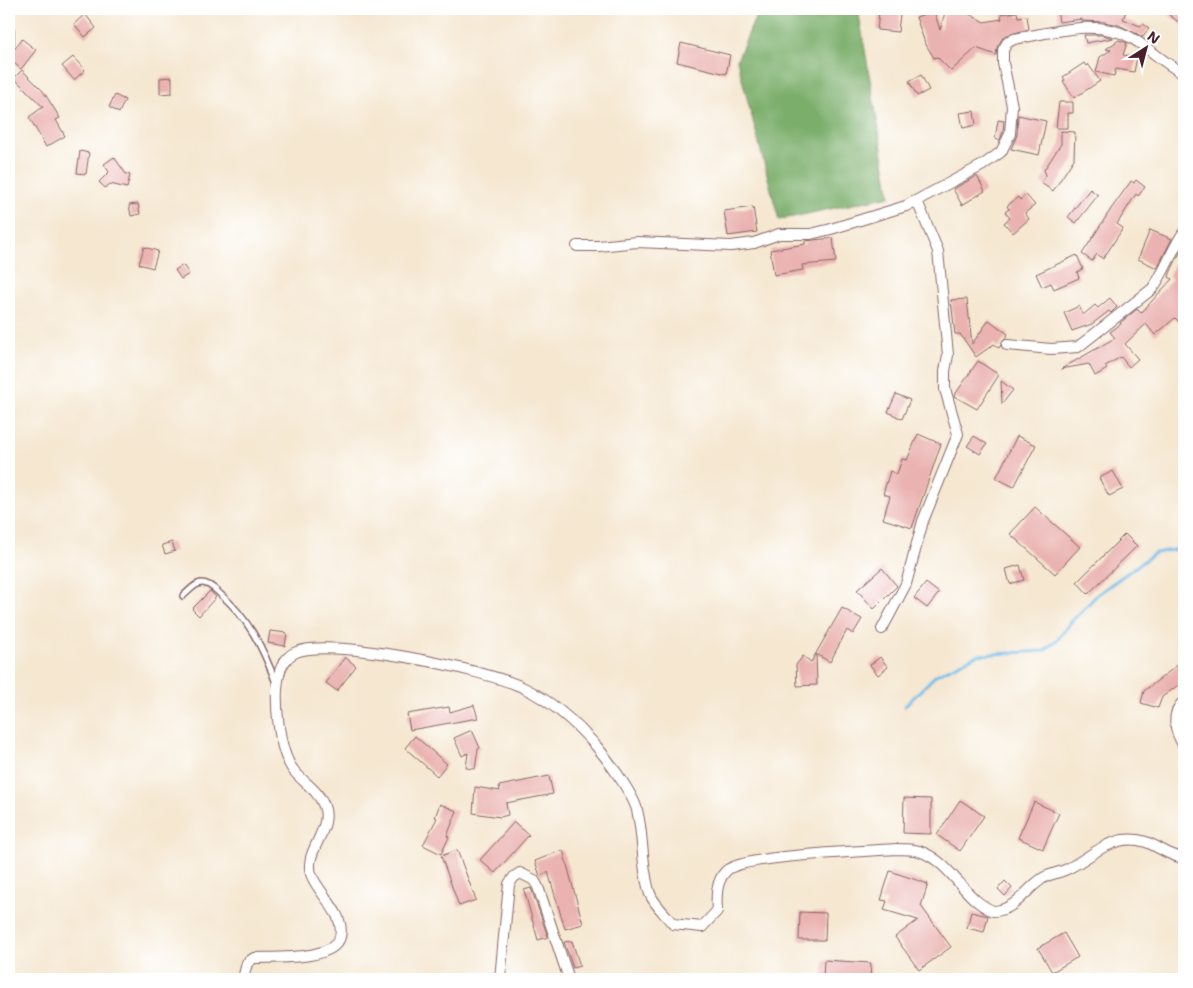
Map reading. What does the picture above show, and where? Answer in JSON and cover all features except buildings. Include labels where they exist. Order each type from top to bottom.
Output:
[{"type":"street","points":[[577,246],[637,242],[731,246],[754,243],[779,234],[811,234],[831,229],[917,201],[959,175],[983,165],[1001,152],[1007,143],[1010,134],[1012,106],[1003,63],[1003,50],[1007,43],[1014,39],[1097,26],[1114,29],[1132,38],[1165,64],[1184,74]]},
{"type":"street","points":[[9,31],[9,43]]},
{"type":"street","points":[[882,629],[906,584],[923,521],[958,434],[945,389],[945,371],[948,355],[938,251],[917,201]]},
{"type":"street","points":[[1007,344],[1050,348],[1078,347],[1152,289],[1161,277],[1172,251],[1184,232]]},
{"type":"street","points":[[243,979],[247,963],[254,958],[323,953],[334,947],[341,929],[338,918],[311,874],[310,862],[326,817],[324,806],[315,792],[294,770],[284,755],[279,723],[278,688],[280,671],[285,660],[294,653],[311,649],[345,650],[458,666],[489,674],[524,688],[552,706],[578,728],[610,764],[637,808],[642,851],[651,896],[673,924],[702,927],[717,910],[716,892],[725,871],[733,865],[758,860],[896,849],[918,851],[944,865],[976,902],[993,911],[1010,908],[1044,878],[1065,870],[1107,845],[1123,840],[1151,842],[1174,857],[1184,858]]},
{"type":"street","points":[[1184,701],[1174,720],[1177,735],[1184,746]]},
{"type":"street","points":[[500,979],[509,884],[520,873],[534,880],[538,886],[569,979]]},
{"type":"lane","points":[[362,9],[373,14],[380,9]]},
{"type":"lane","points":[[184,596],[197,584],[202,583],[214,588],[234,605],[251,627],[278,688]]},
{"type":"green space","points":[[759,9],[858,9],[890,196],[779,220],[737,60]]},
{"type":"waterway","points":[[905,706],[936,675],[977,655],[1044,651],[1058,639],[1070,623],[1098,594],[1155,553],[1184,548]]}]
